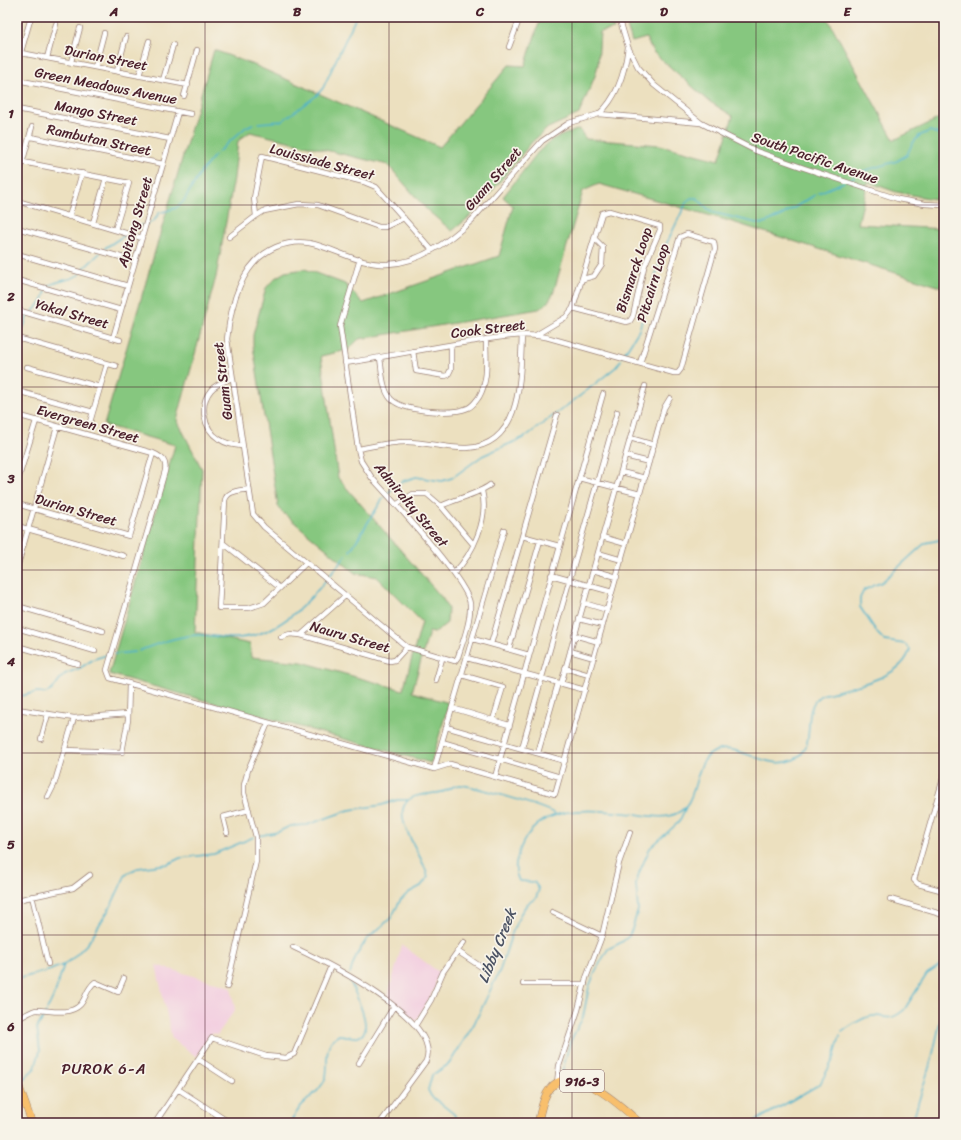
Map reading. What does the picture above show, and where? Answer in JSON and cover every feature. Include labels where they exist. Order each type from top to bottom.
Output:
[{"type":"main road","name":"916-3","points":[[538,1123],[547,1093],[557,1083],[573,1079],[584,1082],[640,1123]]},
{"type":"main road","points":[[17,1082],[32,1123]]},
{"type":"street","points":[[17,66],[31,17]]},
{"type":"street","points":[[509,47],[520,17]]},
{"type":"street","name":"South Pacific Avenue","points":[[619,17],[628,47],[633,58],[646,77],[701,123],[760,153],[898,199],[925,204],[944,205]]},
{"type":"street","points":[[46,58],[56,24]]},
{"type":"street","points":[[70,62],[80,28]]},
{"type":"street","points":[[95,67],[104,33]]},
{"type":"street","points":[[117,71],[126,37]]},
{"type":"street","points":[[139,76],[149,41]]},
{"type":"street","points":[[163,80],[173,45]]},
{"type":"street","points":[[599,114],[609,104],[618,88],[628,47]]},
{"type":"street","points":[[184,96],[197,50]]},
{"type":"street","name":"Durian Street","points":[[21,53],[188,85]]},
{"type":"street","name":"Green Meadows Avenue","points":[[17,80],[191,114]]},
{"type":"street","name":"Mango Street","points":[[17,109],[170,139]]},
{"type":"street","name":"Apitong Street","points":[[113,338],[178,112]]},
{"type":"street","name":"Guam Street","points":[[455,661],[442,659],[407,647],[331,585],[258,521],[253,514],[232,378],[228,339],[230,321],[243,278],[250,266],[260,255],[282,245],[297,242],[320,246],[372,263],[389,264],[415,258],[432,250],[460,231],[472,220],[542,140],[560,127],[599,114],[701,123]]},
{"type":"street","points":[[17,182],[32,127]]},
{"type":"street","name":"Rambutan Street","points":[[30,137],[163,164]]},
{"type":"street","name":"Louissiade Street","points":[[256,216],[254,198],[262,156],[370,184],[382,193],[432,250]]},
{"type":"street","points":[[23,162],[129,183],[115,230]]},
{"type":"street","points":[[70,217],[82,173]]},
{"type":"street","points":[[93,224],[106,178]]},
{"type":"street","points":[[17,202],[142,238]]},
{"type":"street","points":[[229,237],[256,216],[274,208],[309,204],[379,227],[386,227],[404,218]]},
{"type":"street","name":"Bismarck Loop","points":[[573,308],[626,322],[632,319],[644,267],[661,227],[658,224],[604,211],[601,215],[595,239]]},
{"type":"street","points":[[17,228],[135,261]]},
{"type":"street","name":"Pitcairn Loop","points":[[640,363],[677,244],[682,235],[689,234],[712,241],[716,246],[681,369],[678,373]]},
{"type":"street","points":[[536,335],[566,317],[573,308],[595,239],[603,247],[602,264],[594,276],[583,279]]},
{"type":"street","points":[[17,254],[128,286]]},
{"type":"street","name":"Admiralty Street","points":[[360,259],[341,318],[340,334],[358,449],[366,469],[454,573],[466,591],[470,603],[469,617],[458,657],[455,661]]},
{"type":"street","points":[[17,280],[121,310]]},
{"type":"street","name":"Yakal Street","points":[[17,310],[120,340]]},
{"type":"street","points":[[358,449],[406,442],[466,448],[490,442],[504,429],[516,404],[520,384],[522,335]]},
{"type":"street","name":"Cook Street","points":[[345,363],[451,345],[522,335],[536,335],[678,373]]},
{"type":"street","points":[[17,338],[116,366]]},
{"type":"street","points":[[380,358],[387,393],[395,402],[419,409],[453,411],[469,407],[478,398],[483,390],[486,369],[486,340]]},
{"type":"street","points":[[413,351],[416,371],[445,376],[448,375],[451,369],[451,345]]},
{"type":"street","points":[[90,422],[106,364]]},
{"type":"street","points":[[27,367],[100,387]]},
{"type":"street","points":[[232,378],[211,389],[205,400],[204,415],[210,431],[219,439],[242,446]]},
{"type":"street","points":[[538,753],[570,652],[645,386]]},
{"type":"street","points":[[17,391],[93,412]]},
{"type":"street","points":[[495,777],[603,394]]},
{"type":"street","points":[[153,453],[161,456],[164,460],[165,471],[107,673],[110,678],[434,769],[450,764],[555,794],[666,403],[670,398]]},
{"type":"street","points":[[522,748],[617,412]]},
{"type":"street","name":"Evergreen Street","points":[[17,415],[153,453]]},
{"type":"street","points":[[491,644],[557,415]]},
{"type":"street","points":[[17,484],[36,420]]},
{"type":"street","points":[[17,568],[58,427]]},
{"type":"street","points":[[630,438],[654,445]]},
{"type":"street","name":"Durian Street","points":[[17,504],[129,536],[153,453]]},
{"type":"street","points":[[625,456],[649,462]]},
{"type":"street","points":[[621,472],[645,478]]},
{"type":"street","points":[[579,478],[640,494]]},
{"type":"street","points":[[441,506],[471,493],[482,491],[490,484]]},
{"type":"street","points":[[249,489],[231,492],[226,496],[219,608],[257,606],[264,603],[306,563]]},
{"type":"street","points":[[454,573],[464,562],[473,544],[483,512],[482,491]]},
{"type":"street","points":[[396,505],[413,494],[420,492],[427,494],[441,506],[473,544]]},
{"type":"street","points":[[17,526],[124,556]]},
{"type":"street","points":[[434,769],[504,530]]},
{"type":"street","points":[[522,536],[559,546]]},
{"type":"street","points":[[602,538],[626,544]]},
{"type":"street","points":[[509,649],[540,541]]},
{"type":"street","points":[[222,543],[280,588]]},
{"type":"street","points":[[598,554],[622,560]]},
{"type":"street","points":[[593,570],[617,577]]},
{"type":"street","points":[[551,575],[612,592]]},
{"type":"street","points":[[301,635],[345,596]]},
{"type":"street","points":[[584,603],[608,610]]},
{"type":"street","points":[[17,606],[103,631]]},
{"type":"street","points":[[579,619],[603,625]]},
{"type":"street","points":[[17,628],[95,651]]},
{"type":"street","name":"Nauru Street","points":[[281,636],[290,634],[301,635],[390,661],[395,660],[407,647]]},
{"type":"street","points":[[574,635],[598,642]]},
{"type":"street","points":[[473,639],[529,655]]},
{"type":"street","points":[[17,646],[78,664]]},
{"type":"street","points":[[570,652],[594,658]]},
{"type":"street","points":[[467,658],[585,690]]},
{"type":"street","points":[[436,680],[442,659]]},
{"type":"street","points":[[565,668],[589,675]]},
{"type":"street","points":[[462,675],[503,687],[493,720]]},
{"type":"street","points":[[64,750],[122,752],[128,714],[129,684]]},
{"type":"street","points":[[452,708],[510,725]]},
{"type":"street","points":[[17,721],[19,710],[74,718],[128,714]]},
{"type":"street","points":[[41,739],[48,714]]},
{"type":"street","points":[[48,797],[74,718]]},
{"type":"street","points":[[227,987],[256,861],[256,837],[244,793],[245,777],[268,723]]},
{"type":"street","points":[[446,727],[565,761]]},
{"type":"street","points":[[442,742],[560,777]]},
{"type":"street","points":[[944,776],[914,880],[918,884],[944,891]]},
{"type":"street","points":[[227,833],[223,817],[249,810]]},
{"type":"street","points":[[557,1083],[559,1066],[602,936],[619,863],[630,832]]},
{"type":"street","points":[[17,900],[73,888],[90,876]]},
{"type":"street","points":[[32,896],[48,964]]},
{"type":"street","points":[[890,899],[944,915]]},
{"type":"street","points":[[552,912],[602,936]]},
{"type":"street","points":[[415,1026],[437,988],[443,972],[464,942]]},
{"type":"street","points":[[293,947],[331,966],[368,988],[394,1006],[415,1026],[425,1041],[428,1055],[408,1087],[380,1123]]},
{"type":"street","points":[[457,952],[483,968]]},
{"type":"street","points":[[155,1123],[212,1038],[266,1056],[279,1058],[290,1057],[298,1048],[331,966]]},
{"type":"street","points":[[17,1019],[25,1017],[34,1010],[54,1012],[73,1009],[80,1005],[87,990],[95,982],[118,992],[124,978]]},
{"type":"street","points":[[523,984],[585,984]]},
{"type":"street","points":[[359,1063],[394,1006]]},
{"type":"street","points":[[198,1060],[232,1081]]},
{"type":"street","points":[[178,1089],[230,1123]]},
{"type":"shaded area","points":[[402,945],[440,973],[435,983],[436,986],[416,1021],[387,999]]},
{"type":"shaded area","points":[[156,965],[231,987],[235,1010],[217,1035],[213,1033],[197,1057],[172,1039]]},
{"type":"green space","points":[[541,17],[611,17],[614,29],[600,32],[598,65],[579,114],[548,128],[532,142],[483,202],[467,219],[452,231],[427,210],[388,165],[250,132],[238,141],[234,178],[216,277],[177,420],[202,469],[195,632],[250,644],[251,657],[302,662],[403,690],[422,622],[377,577],[355,573],[282,512],[278,506],[253,346],[253,335],[266,288],[275,278],[285,272],[305,269],[345,284],[363,303],[499,256],[513,206],[503,197],[538,152],[553,139],[579,129],[586,139],[660,145],[719,160],[733,116],[710,102],[653,52],[646,38],[632,42],[624,17],[827,17],[894,140],[944,116],[944,201],[896,192],[868,182],[858,224],[944,229],[944,288],[729,221],[599,184],[583,191],[553,294],[547,303],[539,309],[359,339],[348,350],[321,356],[338,478],[443,599],[448,609],[447,623],[434,633],[429,632],[412,692],[449,703],[431,763],[109,674],[175,445],[104,425],[214,50],[254,65],[440,147],[509,65],[525,66]]},
{"type":"waterway","points":[[258,123],[282,121],[316,96],[323,88],[356,17]]},
{"type":"waterway","points":[[218,152],[246,127],[253,124]]},
{"type":"waterway","points":[[860,172],[897,161],[907,155],[912,144],[919,136],[930,131],[944,136]]},
{"type":"waterway","points":[[147,224],[154,221],[159,213],[176,208],[183,202],[201,172],[215,155]]},
{"type":"waterway","points":[[848,181],[854,177]]},
{"type":"waterway","points":[[818,193],[844,182]]},
{"type":"waterway","points":[[622,357],[639,330],[663,251],[687,201],[691,198],[697,198],[708,209],[715,213],[761,224],[779,217],[815,195]]},
{"type":"waterway","points":[[129,231],[142,225]]},
{"type":"waterway","points":[[105,248],[125,235]]},
{"type":"waterway","points":[[83,269],[100,253]]},
{"type":"waterway","points":[[49,286],[80,274]]},
{"type":"waterway","points":[[33,311],[42,302],[46,291]]},
{"type":"waterway","points":[[21,334],[28,315]]},
{"type":"waterway","points":[[350,551],[382,500],[391,490],[403,481],[416,477],[442,481],[452,478],[482,456],[525,437],[585,392],[616,367],[621,360]]},
{"type":"waterway","name":"Libby Creek","points":[[636,814],[661,817],[669,816],[680,811],[688,804],[703,763],[709,755],[719,750],[728,749],[765,760],[784,763],[793,760],[801,754],[806,747],[811,711],[814,703],[820,696],[869,682],[890,673],[906,659],[910,649],[905,644],[885,641],[878,634],[860,607],[860,598],[864,590],[882,582],[925,543],[944,539]]},
{"type":"waterway","points":[[139,651],[162,642],[186,636],[201,635],[238,638],[255,635],[271,629],[286,620],[313,596],[346,555]]},
{"type":"waterway","points":[[114,654],[135,652]]},
{"type":"waterway","points":[[17,697],[37,692],[46,693],[52,690],[65,674],[80,668],[94,659],[110,654]]},
{"type":"waterway","points":[[350,973],[356,956],[367,939],[391,918],[400,901],[408,893],[421,886],[428,877],[408,833],[403,816],[403,809],[409,800],[419,795],[437,793],[459,785],[477,788],[508,797],[555,814]]},
{"type":"waterway","points":[[258,836],[278,832],[290,826],[307,825],[349,810],[382,805],[397,800],[408,800]]},
{"type":"waterway","points":[[561,1076],[570,1042],[583,1017],[589,987],[596,970],[608,949],[622,942],[629,936],[632,929],[638,910],[636,884],[650,848],[679,822],[686,807]]},
{"type":"waterway","name":"Libby Creek","points":[[458,1123],[454,1114],[431,1096],[428,1090],[432,1075],[449,1064],[474,1024],[500,970],[513,930],[521,913],[527,904],[536,898],[539,889],[534,882],[519,881],[516,873],[516,862],[520,849],[528,834],[539,823],[553,816],[568,812],[584,810],[633,814]]},
{"type":"waterway","points":[[55,993],[64,964],[72,959],[88,943],[111,906],[125,876],[129,872],[138,868],[168,864],[180,858],[214,854],[254,837]]},
{"type":"waterway","points":[[842,1032],[848,1027],[869,1016],[888,1018],[899,1014],[904,1010],[927,974],[944,963]]},
{"type":"waterway","points":[[17,979],[48,971],[63,965]]},
{"type":"waterway","points":[[290,1123],[302,1105],[322,1085],[326,1077],[327,1053],[330,1043],[339,1035],[358,1037],[363,1033],[365,1027],[362,1010],[350,980]]},
{"type":"waterway","points":[[47,1010],[54,995]]},
{"type":"waterway","points":[[912,1123],[932,1058],[944,1005]]},
{"type":"waterway","points":[[20,1082],[35,1068],[40,1051],[37,1028],[46,1013]]},
{"type":"waterway","points":[[752,1123],[820,1084],[834,1058],[840,1036]]},
{"type":"district","name":"PUROK 6-A","points":[[104,1069]]}]
